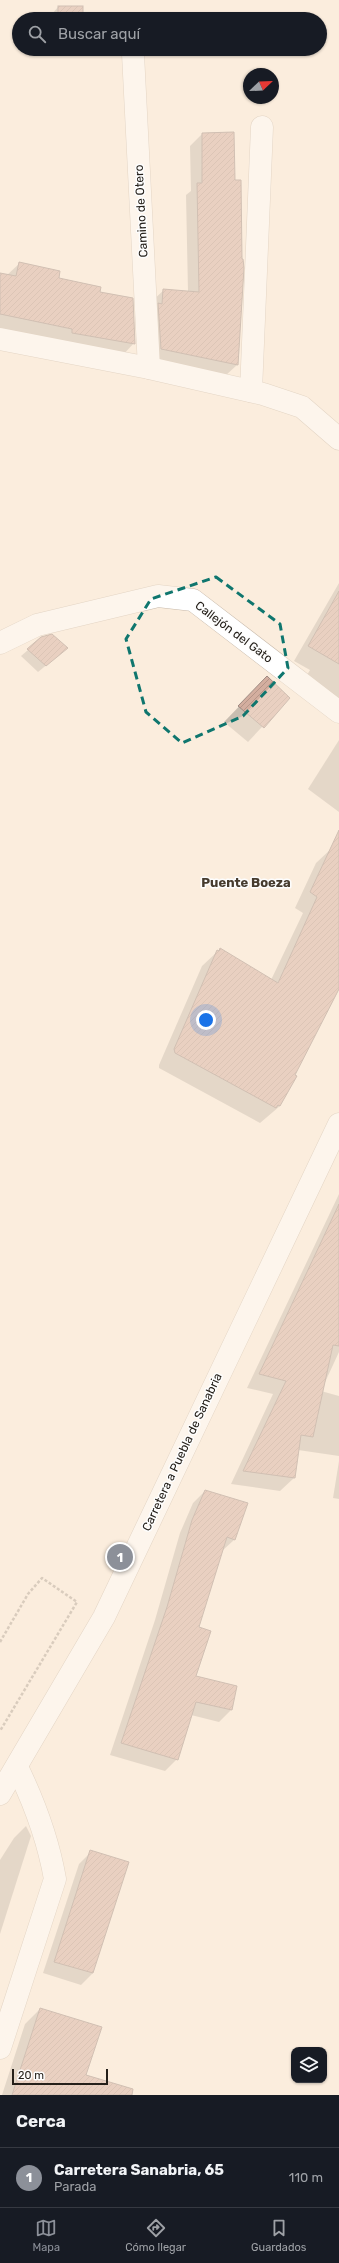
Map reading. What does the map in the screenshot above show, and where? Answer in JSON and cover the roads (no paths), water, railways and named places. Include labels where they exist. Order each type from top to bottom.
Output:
[{"type":"street","name":"Camino de Otero","points":[[134,56],[149,368]]},
{"type":"street","points":[[251,391],[262,127]]},
{"type":"street","points":[[0,339],[149,368],[251,391],[302,407],[339,439]]},
{"type":"street","name":"Callejón del Gato","points":[[0,643],[37,625],[158,596],[193,600],[339,712]]},
{"type":"street","name":"Carretera a Puebla de Sanabria","points":[[0,1794],[104,1617],[339,1124]]},
{"type":"street","points":[[0,2048],[55,1879],[50,1850],[36,1808],[17,1767]]},
{"type":"place","name":"Carretera Sanabria, 65","points":[[120,1557]]},
{"type":"district","name":"Puente Boeza","points":[[246,882]]}]
